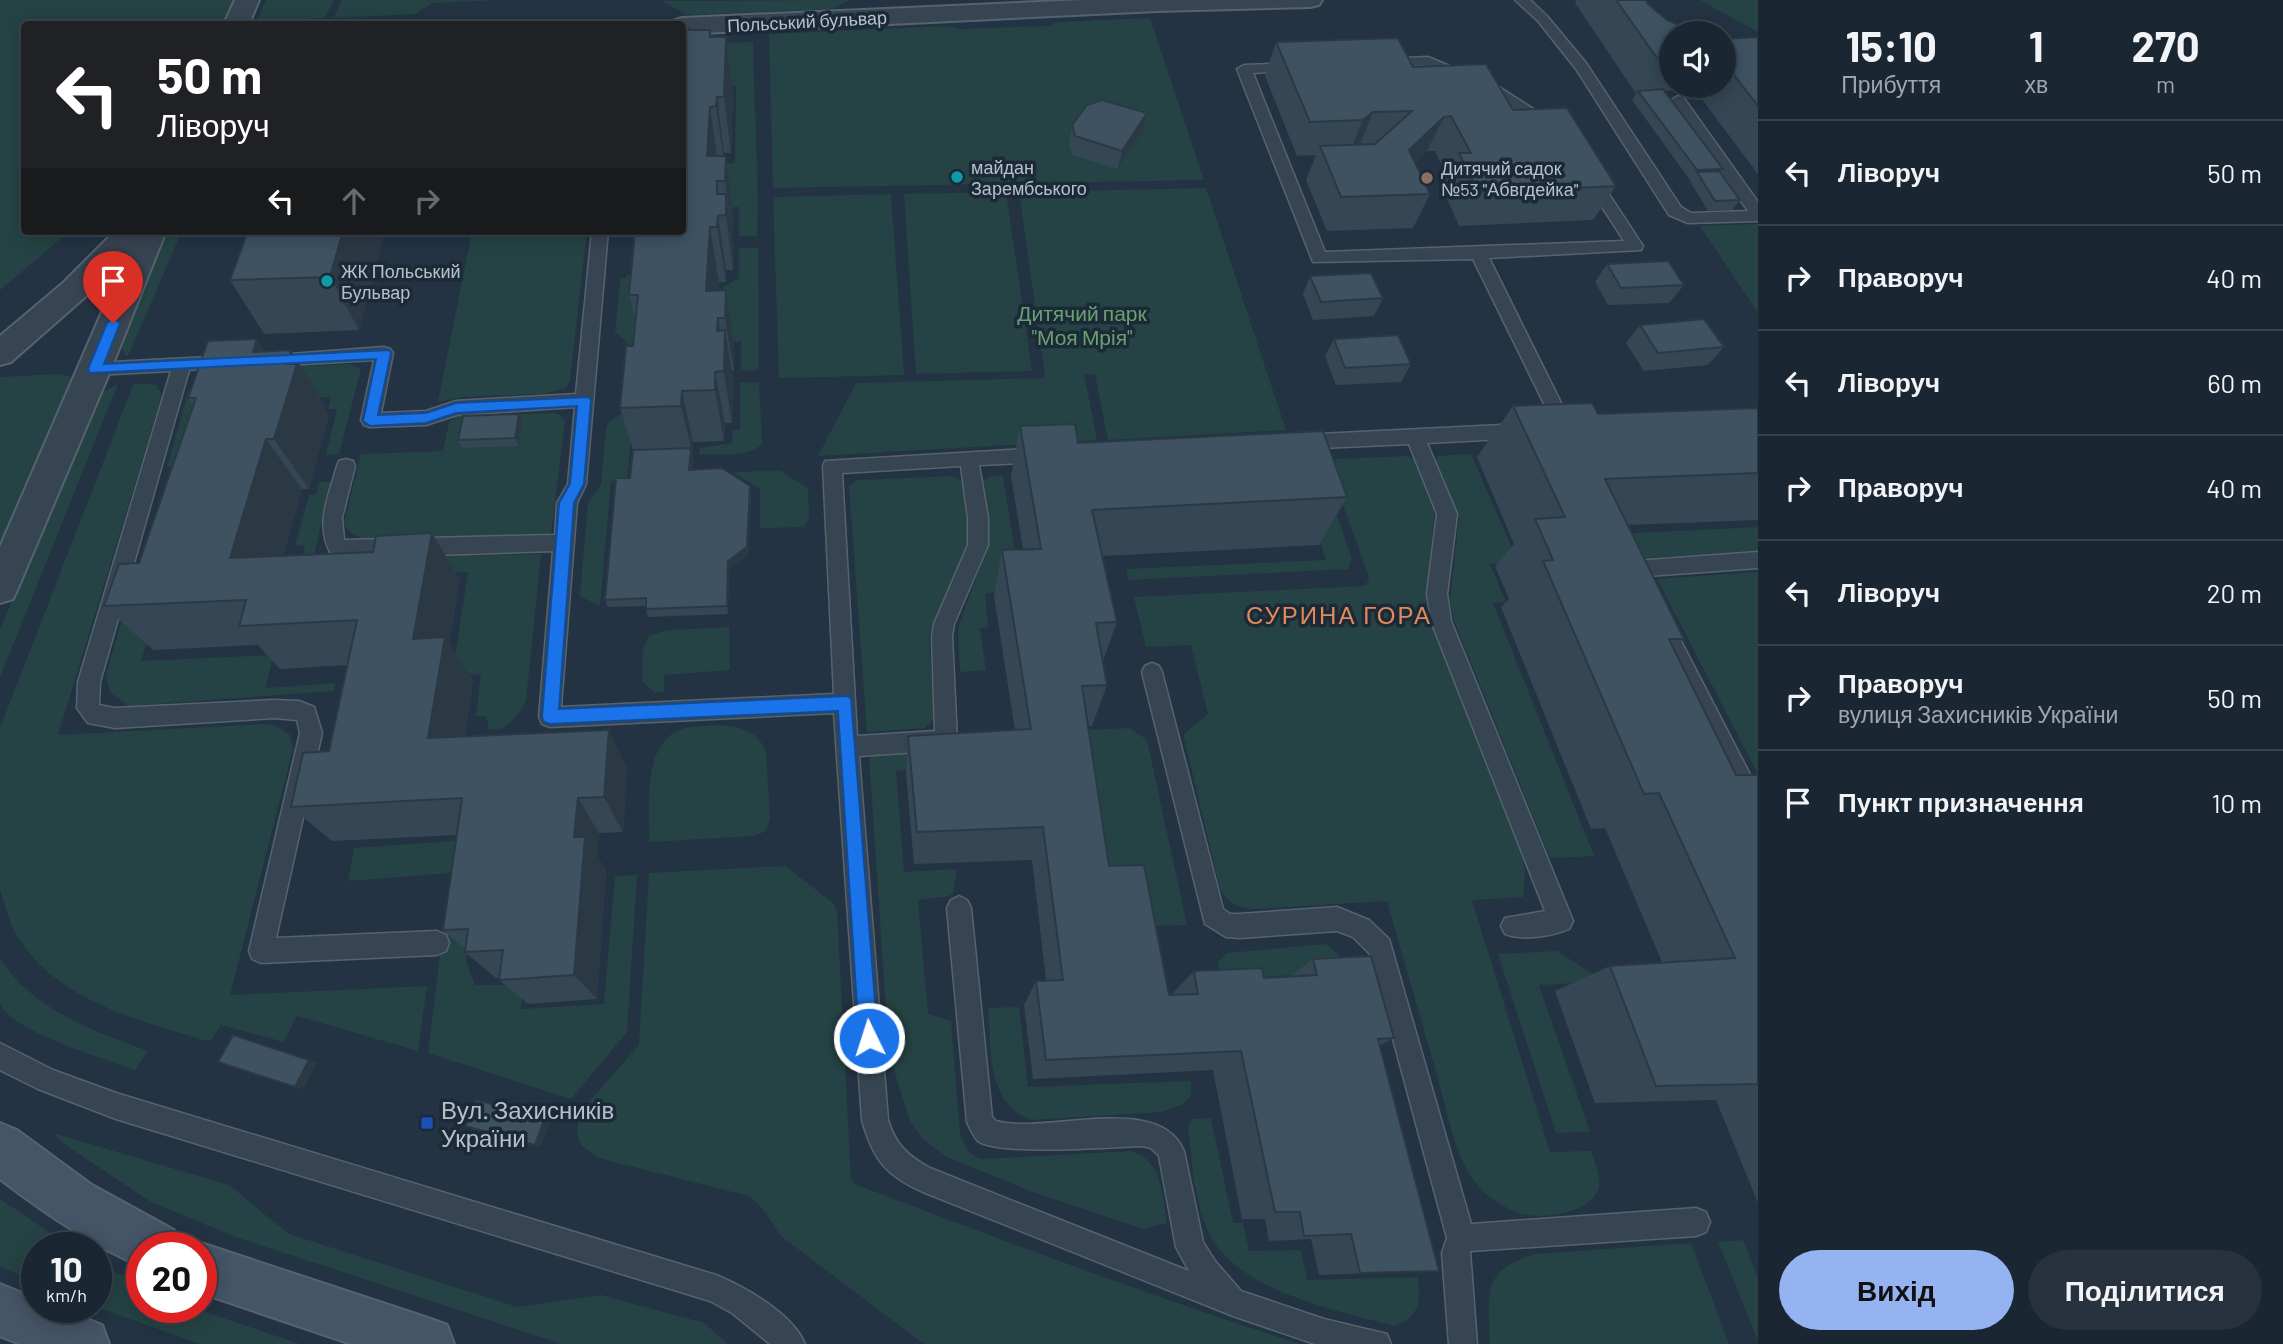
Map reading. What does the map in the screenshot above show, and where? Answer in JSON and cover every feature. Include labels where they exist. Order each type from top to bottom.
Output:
[{"type":"street","points":[[238,21],[247,0]]},
{"type":"street","name":"Польський бульвар","points":[[686,26],[1152,4],[1310,0]]},
{"type":"street","points":[[0,354],[74,290],[128,235]]},
{"type":"street","points":[[0,588],[95,369],[149,235]]},
{"type":"street","points":[[0,1147],[66,1195],[126,1233]]},
{"type":"street","points":[[217,1273],[428,1344]]},
{"type":"street","points":[[0,1310],[83,1344]]},
{"type":"lane","points":[[1522,0],[1555,33],[1591,82],[1675,211],[1688,218],[1758,214]]},
{"type":"lane","points":[[1362,64],[1428,61],[1494,90],[1561,131]]},
{"type":"lane","points":[[1309,66],[1244,69],[1319,258],[1635,246],[1583,165]]},
{"type":"lane","points":[[1678,100],[1758,214]]},
{"type":"lane","points":[[600,235],[577,484],[567,503],[550,717],[846,703]]},
{"type":"lane","points":[[1283,443],[1558,429],[1478,253]]},
{"type":"lane","points":[[95,369],[384,353],[370,421],[426,418],[456,408],[585,400]]},
{"type":"lane","points":[[182,364],[89,682],[88,708],[96,716],[115,718],[274,709],[299,710],[306,714],[311,733],[261,951],[437,943]]},
{"type":"lane","points":[[1415,437],[1447,514],[1437,594],[1441,621],[1561,921],[1513,926]]},
{"type":"lane","points":[[1064,454],[832,466],[847,747],[875,1120],[886,1151],[911,1173],[1233,1302],[1324,1333],[1377,1344]]},
{"type":"lane","points":[[847,747],[946,740],[942,636],[944,624],[978,545],[978,518],[969,459]]},
{"type":"lane","points":[[346,466],[332,523],[332,538],[337,546],[350,550],[563,543]]},
{"type":"lane","points":[[1758,560],[1634,569],[1758,813]]},
{"type":"lane","points":[[1152,672],[1213,916],[1226,925],[1239,926],[1337,919],[1349,921],[1362,928],[1380,947],[1461,1238],[1455,1253],[1463,1344]]},
{"type":"lane","points":[[959,908],[980,1122],[988,1132],[1001,1136],[1142,1133],[1155,1135],[1166,1141],[1171,1151],[1181,1216],[1190,1247],[1205,1270],[1233,1302]]},
{"type":"lane","points":[[0,1056],[47,1080],[116,1106],[716,1289],[753,1311],[791,1344]]},
{"type":"lane","points":[[1461,1238],[1696,1222]]},
{"type":"green space","points":[[0,0],[247,0],[238,21],[21,21],[21,235],[65,235],[0,290]]},
{"type":"green space","points":[[266,0],[334,0],[325,18],[257,21]]},
{"type":"green space","points":[[342,0],[498,0],[432,3],[415,14],[334,18]]},
{"type":"green space","points":[[849,0],[832,9],[687,15],[662,1]]},
{"type":"green space","points":[[1700,0],[1758,0],[1758,32]]},
{"type":"green space","points":[[1150,18],[1204,180],[773,188],[769,34],[950,26],[958,29],[1049,26],[1056,22]]},
{"type":"green space","points":[[753,42],[757,236],[739,236],[739,207],[731,207],[724,164],[735,163],[736,86],[703,79],[686,51],[686,44]]},
{"type":"green space","name":"Дитячий парк \"Моя Мрія\"","points":[[1206,188],[1286,430],[1108,440],[1095,374],[1084,374],[1097,440],[818,456],[856,383],[1043,378],[1045,375],[1019,192]]},
{"type":"green space","points":[[1006,192],[1032,371],[916,374],[904,194]]},
{"type":"green space","points":[[891,194],[904,375],[779,378],[773,197]]},
{"type":"green space","points":[[1758,224],[1758,313],[1700,226]]},
{"type":"green space","points":[[166,235],[180,235],[128,356],[120,344]]},
{"type":"green space","points":[[471,235],[587,235],[570,380],[566,388],[543,394],[462,397],[438,402]]},
{"type":"green space","points":[[739,248],[758,248],[759,370],[741,371],[741,341],[723,342],[724,287],[739,278]]},
{"type":"green space","points":[[641,268],[634,349],[615,332],[620,280]]},
{"type":"green space","points":[[351,364],[361,369],[339,454],[326,455],[337,409],[328,409],[331,397],[297,398],[213,465],[167,467],[188,392],[199,379],[219,370]]},
{"type":"green space","points":[[60,374],[71,377],[73,381],[0,551],[0,377]]},
{"type":"green space","points":[[759,382],[762,444],[741,453],[699,455],[700,448],[732,443],[733,430],[740,429],[740,383]]},
{"type":"green space","points":[[134,383],[156,385],[162,395],[58,735],[263,724],[276,726],[290,735],[293,749],[230,995],[427,986],[418,1051],[297,1016],[284,1042],[221,1025],[211,1040],[203,1040],[127,1016],[78,993],[55,978],[36,960],[13,928],[0,889],[0,728]]},
{"type":"green space","points":[[118,384],[0,677],[0,629],[99,394]]},
{"type":"green space","points":[[634,405],[627,480],[611,481],[600,606],[580,596],[588,503],[601,484],[608,423]]},
{"type":"green space","points":[[559,414],[565,421],[551,534],[366,539],[352,534],[346,527],[344,523],[361,454],[443,451],[449,422],[457,417]]},
{"type":"green space","points":[[1471,454],[1518,562],[1490,564],[1506,602],[1493,603],[1594,856],[1550,858],[1453,618],[1450,600],[1459,518],[1435,461],[1437,456]]},
{"type":"green space","points":[[1408,456],[1416,461],[1435,508],[1425,607],[1523,859],[1525,872],[1523,897],[1472,900],[1550,1152],[1591,1151],[1598,1174],[1599,1187],[1594,1196],[1575,1210],[1562,1213],[1536,1216],[1515,1212],[1490,1196],[1470,1175],[1451,1128],[1387,901],[1255,909],[1234,904],[1223,894],[1184,738],[1184,734],[1208,714],[1191,645],[1146,647],[1134,597],[1366,586],[1369,577],[1328,464],[1336,459]]},
{"type":"green space","points":[[1319,464],[1352,559],[1348,569],[1129,580],[1126,569],[1326,560],[1295,465]]},
{"type":"green space","points":[[780,471],[808,488],[809,519],[803,527],[760,528],[760,489],[733,472]]},
{"type":"green space","points":[[1003,475],[1021,591],[985,593],[988,627],[980,628],[986,670],[960,672],[958,628],[989,543],[981,482],[991,476]]},
{"type":"green space","points":[[952,476],[964,482],[969,544],[931,628],[929,639],[935,718],[925,728],[867,732],[849,486],[857,480]]},
{"type":"green space","points":[[319,482],[331,482],[314,555],[301,563],[305,546],[295,545],[309,495],[316,495]]},
{"type":"green space","points":[[1758,527],[1758,551],[1630,559],[1617,534]]},
{"type":"green space","points":[[541,554],[526,701],[516,717],[506,725],[489,729],[486,716],[476,716],[481,674],[452,676],[468,572],[383,574],[386,558]]},
{"type":"green space","points":[[1758,572],[1758,774],[1657,579]]},
{"type":"green space","points":[[129,594],[158,607],[141,661],[273,655],[266,688],[336,683],[334,691],[128,706],[111,693],[106,676]]},
{"type":"green space","points":[[729,627],[730,670],[664,675],[664,692],[655,693],[642,681],[643,647],[650,635],[668,630]]},
{"type":"green space","points":[[717,725],[753,734],[766,752],[770,819],[766,831],[754,836],[649,842],[651,774],[662,744],[673,733],[689,727]]},
{"type":"green space","points":[[1130,728],[1147,740],[1187,925],[1152,926],[1107,867],[1084,730]]},
{"type":"green space","points":[[927,752],[940,767],[896,771],[904,872],[957,869],[953,893],[949,896],[918,900],[928,1014],[951,1021],[960,1135],[964,1144],[971,1154],[982,1159],[1131,1151],[1142,1156],[1155,1171],[1162,1190],[1167,1223],[1143,1229],[1030,1191],[945,1156],[922,1138],[910,1121],[894,1070],[886,1010],[869,755]]},
{"type":"green space","points":[[482,839],[481,853],[450,873],[348,881],[354,848]]},
{"type":"green space","points":[[785,866],[833,903],[837,911],[851,1180],[857,1185],[1077,1268],[1300,1344],[924,1344],[781,1236],[762,1208],[749,1196],[598,1158],[581,1145],[577,1134],[579,1113],[639,1045],[649,873]]},
{"type":"green space","points":[[637,875],[627,1032],[571,1099],[428,1053],[446,906],[475,885],[466,961],[475,985],[522,985],[521,1009],[604,1004],[615,876]]},
{"type":"green space","points":[[1326,944],[1357,970],[1342,974],[1268,976],[1269,988],[1222,981],[1218,962],[1227,953]]},
{"type":"green space","points":[[1557,951],[1591,973],[1595,982],[1539,985],[1590,1132],[1556,1133],[1498,954]]},
{"type":"green space","points":[[0,958],[29,992],[47,1005],[86,1026],[148,1051],[135,1070],[60,1043],[6,1013],[0,1002]]},
{"type":"green space","points":[[1019,1007],[1028,1087],[1191,1081],[1191,1096],[1181,1105],[1162,1112],[1031,1120],[1016,1112],[1006,1101],[998,1088],[991,1056],[988,1008]]},
{"type":"green space","points":[[1211,1118],[1233,1223],[1243,1223],[1249,1251],[1301,1250],[1307,1280],[1417,1277],[1419,1301],[1409,1319],[1394,1326],[1319,1306],[1267,1285],[1225,1256],[1211,1237],[1201,1212],[1188,1128],[1192,1119]]},
{"type":"green space","points":[[53,1133],[229,1185],[289,1234],[517,1307],[601,1295],[704,1323],[728,1344],[562,1344],[236,1237],[151,1202],[67,1146]]},
{"type":"green space","points":[[0,1199],[49,1232],[21,1232],[21,1275],[0,1266]]},
{"type":"green space","points":[[1743,1240],[1758,1278],[1758,1341],[1718,1242]]},
{"type":"green space","points":[[1691,1243],[1729,1344],[1490,1344],[1491,1287],[1504,1268],[1517,1261],[1535,1254]]},
{"type":"green space","points":[[112,1270],[126,1277],[126,1318],[112,1313]]},
{"type":"green space","points":[[217,1316],[300,1344],[200,1344],[141,1323],[217,1323]]},
{"type":"building","points":[[1616,0],[1646,0],[1669,21],[1659,21],[1657,58]]},
{"type":"building","points":[[686,27],[688,30],[710,30],[710,37],[726,37],[724,97],[717,97],[716,106],[710,107],[707,156],[726,156],[725,181],[717,181],[717,194],[726,194],[726,215],[718,216],[717,227],[710,227],[706,291],[726,290],[725,318],[718,318],[717,331],[725,330],[724,371],[715,372],[715,390],[682,391],[681,406],[620,408],[626,346],[633,346],[638,295],[629,295],[635,235],[686,235]]},
{"type":"building","points":[[1758,37],[1758,106],[1736,78],[1736,38]]},
{"type":"building","points":[[1398,38],[1413,67],[1486,64],[1513,110],[1567,108],[1616,186],[1478,192],[1459,153],[1471,153],[1451,116],[1444,117],[1409,150],[1430,194],[1341,197],[1320,146],[1375,144],[1412,111],[1373,112],[1363,120],[1310,122],[1276,42]]},
{"type":"building","points":[[1659,89],[1659,98],[1670,98],[1723,169],[1697,170],[1638,91]]},
{"type":"building","points":[[1102,100],[1147,113],[1122,151],[1075,136],[1072,125],[1087,105]]},
{"type":"building","points":[[1719,171],[1740,200],[1715,201],[1697,172]]},
{"type":"building","points":[[247,235],[342,235],[330,277],[230,280]]},
{"type":"building","points":[[1668,261],[1684,285],[1621,288],[1607,264]]},
{"type":"building","points":[[1371,273],[1383,298],[1321,302],[1310,276]]},
{"type":"building","points":[[1704,319],[1724,347],[1658,353],[1640,325]]},
{"type":"building","points":[[1398,335],[1411,364],[1345,368],[1334,339]]},
{"type":"building","points":[[257,339],[253,352],[291,350],[287,364],[297,364],[274,439],[266,439],[230,558],[373,552],[376,536],[432,533],[413,639],[445,637],[428,738],[609,730],[604,797],[578,798],[574,837],[585,837],[574,975],[499,980],[503,950],[465,952],[468,929],[443,930],[462,798],[291,807],[303,753],[329,751],[357,620],[239,626],[246,600],[104,606],[119,564],[139,563],[196,398],[188,398],[208,341]]},
{"type":"building","points":[[1592,403],[1598,414],[1758,408],[1758,473],[1605,479],[1684,639],[1669,639],[1736,775],[1758,775],[1758,1084],[1656,1086],[1610,966],[1735,958],[1659,793],[1644,794],[1543,561],[1553,560],[1535,519],[1565,517],[1513,406]]},
{"type":"building","points":[[519,414],[515,438],[458,440],[463,416]]},
{"type":"building","points":[[1075,424],[1078,443],[1323,431],[1347,497],[1092,510],[1117,622],[1096,623],[1107,685],[1082,686],[1109,866],[1144,865],[1169,995],[1198,994],[1194,971],[1262,968],[1264,978],[1317,975],[1313,959],[1371,956],[1394,1038],[1378,1039],[1439,1271],[1360,1273],[1351,1234],[1304,1236],[1300,1212],[1275,1212],[1241,1051],[1046,1060],[1036,981],[1063,980],[1043,827],[917,832],[908,736],[1031,729],[1002,550],[1041,549],[1020,426]]},
{"type":"building","points":[[691,448],[689,470],[722,468],[750,486],[747,547],[728,561],[727,606],[646,609],[646,598],[605,600],[616,478],[630,478],[633,450]]},
{"type":"building","points":[[233,1035],[309,1060],[295,1087],[218,1062]]},
{"type":"building","points":[[476,1100],[545,1117],[535,1145],[465,1126]]},
{"type":"place","name":"майдан Зарембського","points":[[957,177]]},
{"type":"place","name":"Дитячий садок №53 \"Абвгдейка\"","points":[[1427,178]]},
{"type":"place","name":"ЖК Польський Бульвар","points":[[327,281]]},
{"type":"place","name":"Вул. Захисників України","points":[[427,1123]]},
{"type":"district","name":"СУРИНА ГОРА","points":[[1339,614]]},
{"type":"route","points":[[113,323],[95,369],[384,353],[370,421],[426,418],[456,408],[585,400],[577,484],[567,503],[550,717],[846,703],[869,1038]]}]
